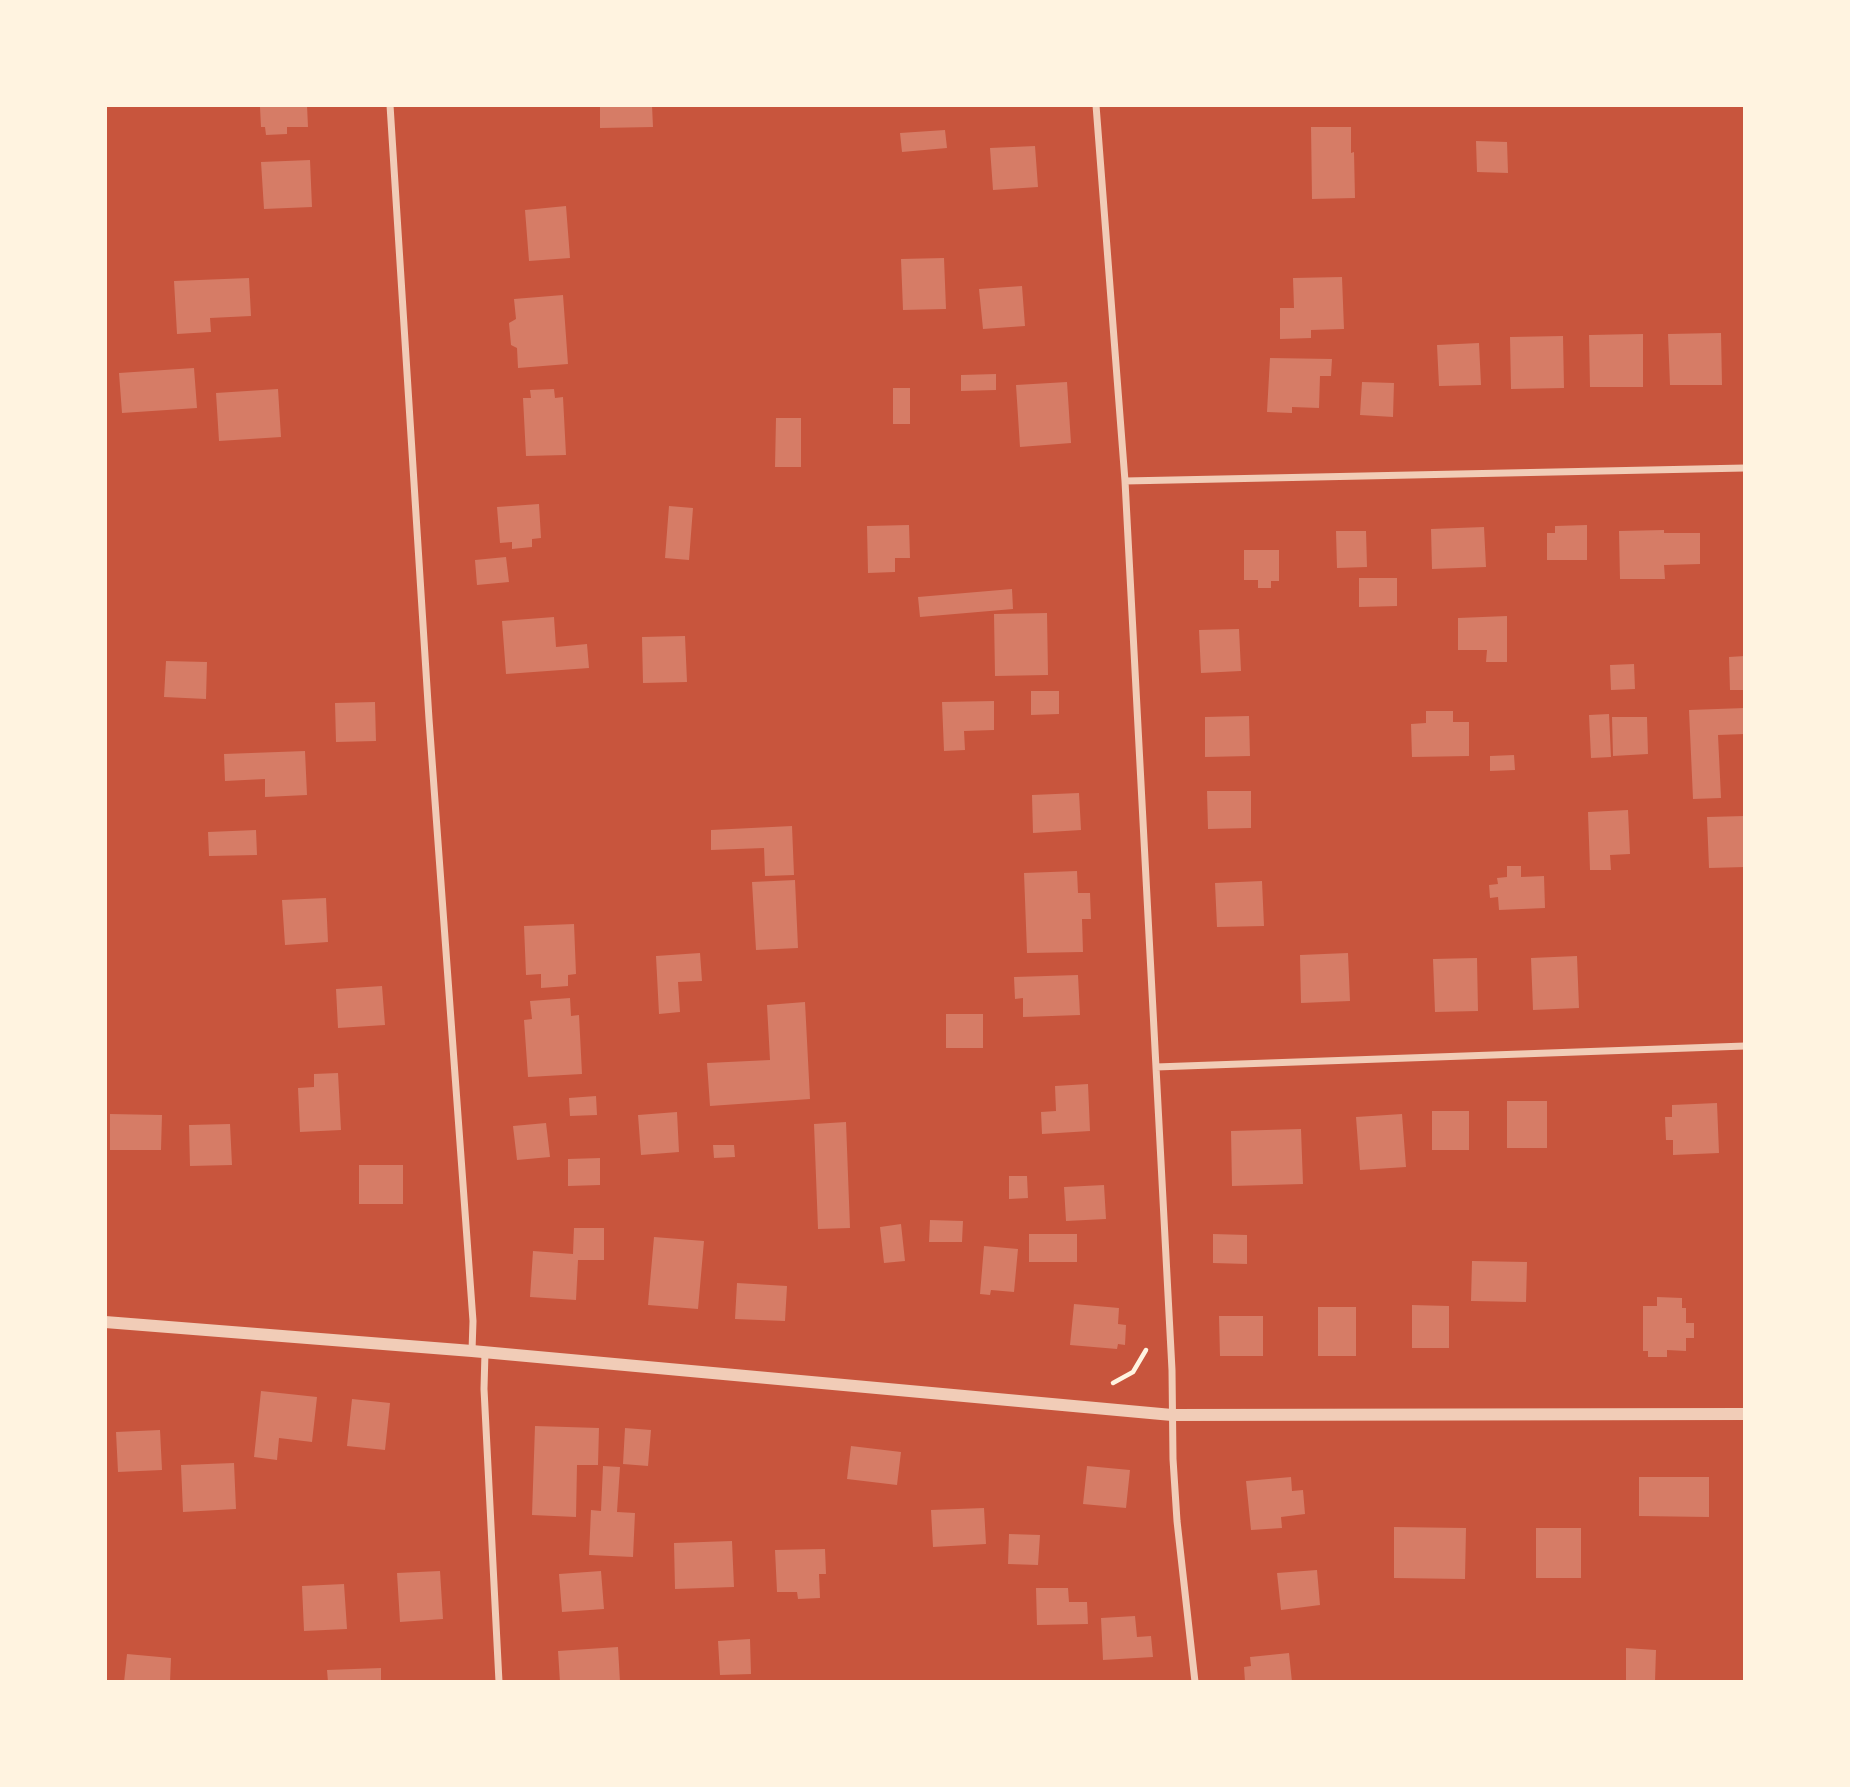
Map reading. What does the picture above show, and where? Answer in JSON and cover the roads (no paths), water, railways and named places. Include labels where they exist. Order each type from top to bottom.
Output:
[{"type":"street","points":[[390,105],[428,705],[473,1321],[484,1389],[499,1682]]},
{"type":"street","points":[[1096,105],[1125,481],[1172,1370],[1177,1521],[1195,1682]]},
{"type":"street","points":[[1125,481],[1745,468]]},
{"type":"street","points":[[1156,1067],[1745,1046]]},
{"type":"street","points":[[105,1322],[479,1352],[1172,1415],[1745,1414]]}]
